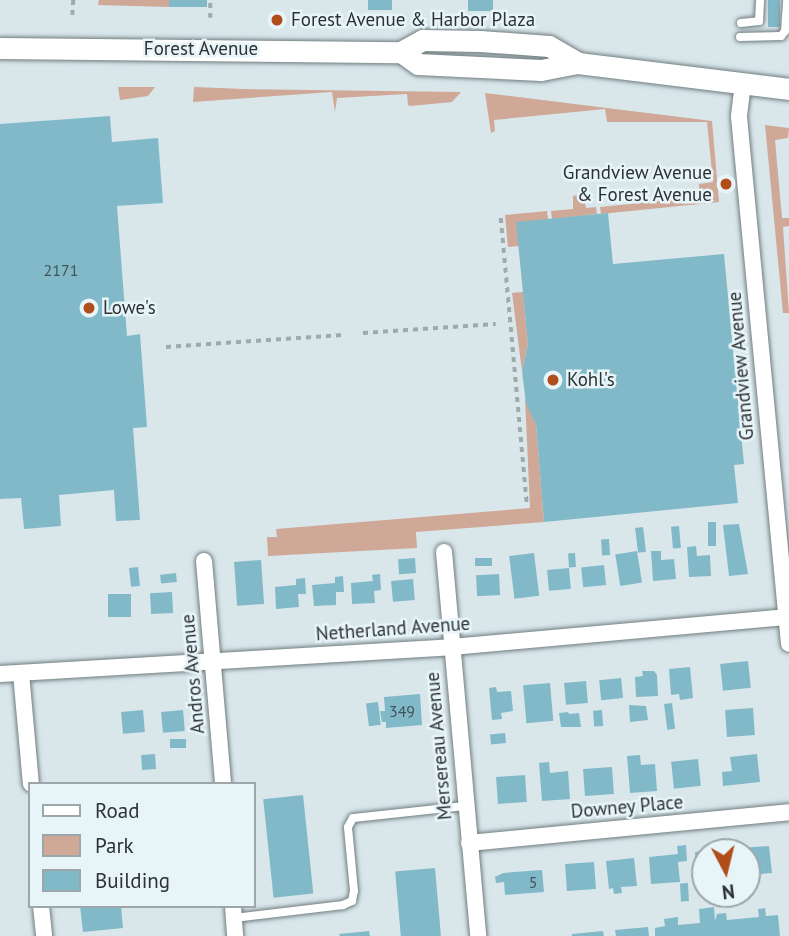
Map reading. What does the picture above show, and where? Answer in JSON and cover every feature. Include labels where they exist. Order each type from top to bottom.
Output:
[{"type":"main road","name":"Forest Avenue","points":[[0,48],[401,52],[418,64],[541,70],[578,63],[789,89]]},
{"type":"street","name":"Grandview Avenue","points":[[743,83],[739,117],[789,644]]},
{"type":"street","name":"Mersereau Avenue","points":[[444,552],[478,936]]},
{"type":"street","name":"Andros Avenue","points":[[204,561],[223,782]]},
{"type":"street","name":"Netherland Avenue","points":[[0,674],[451,646],[788,617]]},
{"type":"street","points":[[21,673],[31,782]]},
{"type":"street","name":"Downey Place","points":[[469,843],[789,812]]},
{"type":"street","points":[[41,908],[44,936]]},
{"type":"street","points":[[233,912],[235,936]]},
{"type":"lane","points":[[741,23],[759,21],[760,0]]},
{"type":"lane","points":[[740,37],[782,36],[785,31],[787,0]]},
{"type":"lane","points":[[233,912],[343,905],[352,901],[354,891],[348,827],[353,818],[466,806]]},
{"type":"path","points":[[72,15],[73,0]]},
{"type":"path","points":[[210,0],[210,18]]},
{"type":"path","points":[[501,218],[527,505]]},
{"type":"path","points":[[363,333],[496,324]]},
{"type":"path","points":[[166,347],[343,335]]},
{"type":"green space","points":[[99,0],[169,0],[169,7],[98,5]]},
{"type":"green space","points":[[118,87],[155,87],[148,96],[120,100]]},
{"type":"green space","points":[[194,87],[461,92],[452,102],[411,106],[408,105],[407,94],[337,98],[335,112],[332,92],[193,102]]},
{"type":"green space","points":[[485,93],[712,121],[719,202],[601,214],[600,207],[699,197],[699,184],[713,182],[707,122],[607,122],[605,109],[494,120],[495,131],[491,133]]},
{"type":"green space","points":[[765,125],[789,128],[788,138],[775,140],[782,218],[789,218],[789,226],[783,227],[789,313],[783,313]]},
{"type":"green space","points":[[583,194],[586,208],[596,207],[597,214],[552,219],[551,211],[573,209],[573,196]]},
{"type":"green space","points":[[547,211],[548,219],[519,246],[508,247],[505,215]]},
{"type":"green space","points":[[523,292],[528,344],[522,371],[512,293]]},
{"type":"green space","points":[[525,398],[536,424],[544,522],[416,532],[417,548],[268,556],[267,537],[277,537],[276,529],[530,508]]},
{"type":"building","points":[[169,0],[207,0],[207,7],[169,7]]},
{"type":"building","points":[[368,0],[392,0],[392,10],[368,10]]},
{"type":"building","points":[[468,0],[493,0],[493,11],[468,11]]},
{"type":"building","points":[[768,0],[780,0],[780,27],[768,27]]},
{"type":"building","points":[[110,116],[112,142],[158,138],[163,203],[117,206],[127,336],[140,334],[147,427],[133,428],[140,520],[116,521],[114,490],[59,495],[61,526],[24,529],[21,498],[0,499],[0,124]]},
{"type":"building","points":[[608,213],[613,264],[724,254],[744,464],[734,465],[738,503],[544,522],[536,424],[526,404],[522,371],[528,344],[516,222]]},
{"type":"building","points":[[708,522],[716,522],[716,546],[708,546]]},
{"type":"building","points":[[739,524],[748,574],[729,576],[723,525]]},
{"type":"building","points":[[679,526],[681,548],[673,549],[671,527]]},
{"type":"building","points":[[643,527],[646,552],[638,553],[635,528]]},
{"type":"building","points":[[609,539],[610,555],[602,556],[601,540]]},
{"type":"building","points":[[696,546],[697,556],[710,555],[711,576],[689,577],[687,547]]},
{"type":"building","points":[[637,551],[642,583],[620,586],[615,554]]},
{"type":"building","points":[[651,551],[661,551],[661,560],[674,559],[676,579],[653,581]]},
{"type":"building","points":[[534,553],[539,596],[514,599],[509,556]]},
{"type":"building","points":[[568,553],[575,553],[576,567],[569,567]]},
{"type":"building","points":[[415,558],[416,573],[399,574],[398,559]]},
{"type":"building","points":[[475,558],[492,558],[492,566],[475,566]]},
{"type":"building","points":[[261,560],[264,604],[237,606],[234,562]]},
{"type":"building","points":[[604,565],[606,585],[583,587],[581,567]]},
{"type":"building","points":[[138,567],[140,586],[131,587],[129,568]]},
{"type":"building","points":[[569,568],[571,589],[549,591],[547,570]]},
{"type":"building","points":[[176,573],[177,582],[161,584],[160,575]]},
{"type":"building","points":[[380,574],[381,590],[374,591],[375,603],[352,604],[351,583],[373,581],[372,575]]},
{"type":"building","points":[[499,574],[500,595],[477,596],[476,575]]},
{"type":"building","points":[[343,576],[344,592],[336,592],[336,605],[314,606],[312,585],[335,583],[335,577]]},
{"type":"building","points":[[305,578],[306,594],[298,594],[299,607],[276,609],[275,587],[296,585],[296,579]]},
{"type":"building","points":[[413,579],[415,600],[393,602],[391,581]]},
{"type":"building","points":[[172,592],[173,613],[151,614],[150,593]]},
{"type":"building","points":[[108,594],[131,594],[131,617],[108,617]]},
{"type":"building","points":[[748,661],[751,688],[723,691],[720,664]]},
{"type":"building","points":[[690,667],[693,698],[680,700],[679,694],[671,695],[669,669]]},
{"type":"building","points":[[642,671],[654,671],[657,675],[658,696],[636,697],[635,677],[643,676]]},
{"type":"building","points":[[621,678],[623,698],[601,700],[599,680]]},
{"type":"building","points":[[586,681],[588,703],[566,705],[564,683]]},
{"type":"building","points":[[550,683],[553,721],[526,723],[523,685]]},
{"type":"building","points":[[496,687],[497,692],[511,691],[513,711],[501,713],[502,719],[492,720],[489,688]]},
{"type":"building","points":[[420,694],[422,725],[386,728],[380,711],[385,711],[384,697]]},
{"type":"building","points":[[378,702],[381,725],[369,726],[366,703]]},
{"type":"building","points":[[672,703],[675,729],[667,730],[664,704]]},
{"type":"building","points":[[629,705],[646,706],[648,720],[630,722]]},
{"type":"building","points":[[753,708],[755,735],[727,737],[725,710]]},
{"type":"building","points":[[143,710],[145,732],[123,734],[121,712]]},
{"type":"building","points":[[183,710],[185,731],[163,733],[161,712]]},
{"type":"building","points":[[602,710],[603,726],[594,727],[593,711]]},
{"type":"building","points":[[559,713],[579,713],[581,727],[561,727]]},
{"type":"building","points":[[505,733],[506,743],[491,745],[490,735]]},
{"type":"building","points":[[170,739],[186,739],[186,748],[170,748]]},
{"type":"building","points":[[155,754],[156,769],[142,770],[141,755]]},
{"type":"building","points":[[757,754],[760,782],[723,786],[722,772],[732,771],[730,757]]},
{"type":"building","points":[[640,755],[641,765],[655,764],[657,791],[630,793],[627,756]]},
{"type":"building","points":[[698,759],[701,786],[674,789],[671,762]]},
{"type":"building","points":[[549,762],[550,773],[568,771],[570,799],[542,801],[539,763]]},
{"type":"building","points":[[612,767],[614,794],[585,796],[583,769]]},
{"type":"building","points":[[525,775],[527,802],[498,804],[496,777]]},
{"type":"building","points":[[303,795],[313,893],[274,898],[263,799]]},
{"type":"building","points":[[686,845],[687,861],[678,862],[680,882],[651,884],[649,857],[678,854],[677,846]]},
{"type":"building","points":[[769,846],[772,873],[761,874],[761,847]]},
{"type":"building","points":[[634,858],[637,886],[621,887],[622,893],[614,894],[613,888],[609,889],[606,861]]},
{"type":"building","points":[[594,862],[596,889],[567,891],[565,864]]},
{"type":"building","points":[[435,868],[441,936],[401,936],[395,871]]},
{"type":"building","points":[[542,870],[544,892],[505,895],[504,882],[496,883],[495,877],[503,873]]},
{"type":"building","points":[[680,883],[688,883],[689,901],[681,901]]},
{"type":"building","points":[[80,908],[121,908],[123,928],[83,932]]},
{"type":"building","points":[[714,908],[715,921],[717,914],[726,913],[727,920],[759,917],[758,909],[765,908],[766,916],[778,915],[780,936],[655,936],[655,928],[665,926],[664,919],[678,917],[678,925],[700,923],[699,909]]},
{"type":"building","points":[[648,927],[649,936],[616,936],[615,930]]},
{"type":"building","points":[[369,931],[370,936],[339,934]]},
{"type":"building","points":[[603,931],[604,936],[572,936],[572,934]]},
{"type":"place","name":"Forest Avenue & Harbor Plaza","points":[[277,20]]},
{"type":"place","name":"Grandview Avenue & Forest Avenue","points":[[726,184]]},
{"type":"place","name":"Lowe's","points":[[89,308]]},
{"type":"place","name":"Kohl's","points":[[553,380]]}]
